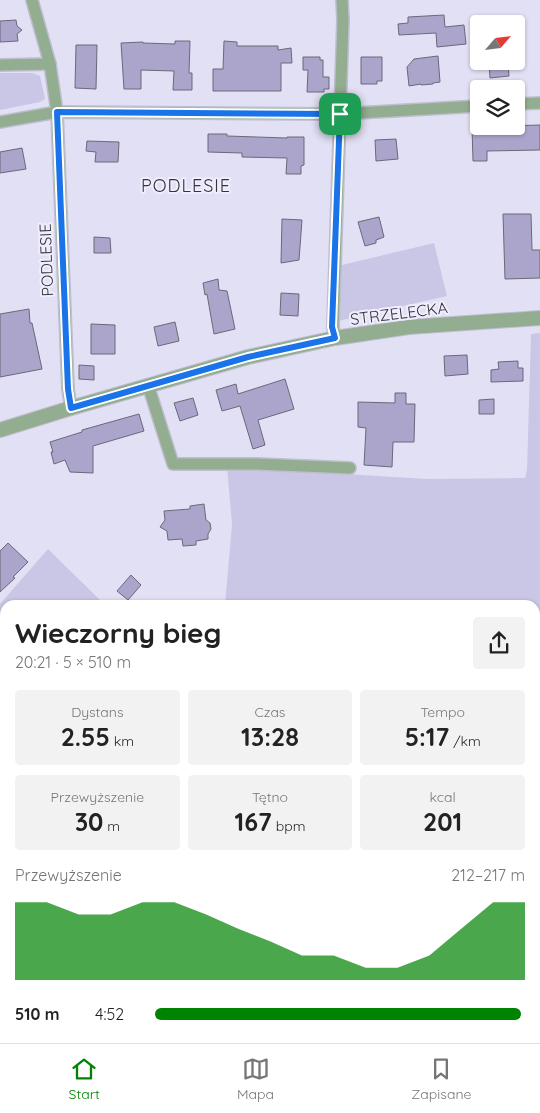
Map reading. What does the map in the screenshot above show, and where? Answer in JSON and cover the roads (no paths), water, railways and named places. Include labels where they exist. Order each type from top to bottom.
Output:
[{"type":"street","name":"PODLESIE","points":[[32,0],[50,64],[57,112],[68,389],[71,408]]},
{"type":"street","points":[[335,338],[332,327],[343,20],[342,0]]},
{"type":"street","points":[[0,65],[50,64]]},
{"type":"street","points":[[525,104],[540,103]]},
{"type":"street","points":[[0,122],[57,112],[340,114],[470,107]]},
{"type":"street","name":"STRZELECKA","points":[[0,430],[248,357],[335,338],[409,327],[540,318]]},
{"type":"street","points":[[148,385],[173,464],[257,464],[350,468]]},
{"type":"district","name":"PODLESIE","points":[[186,185]]}]
